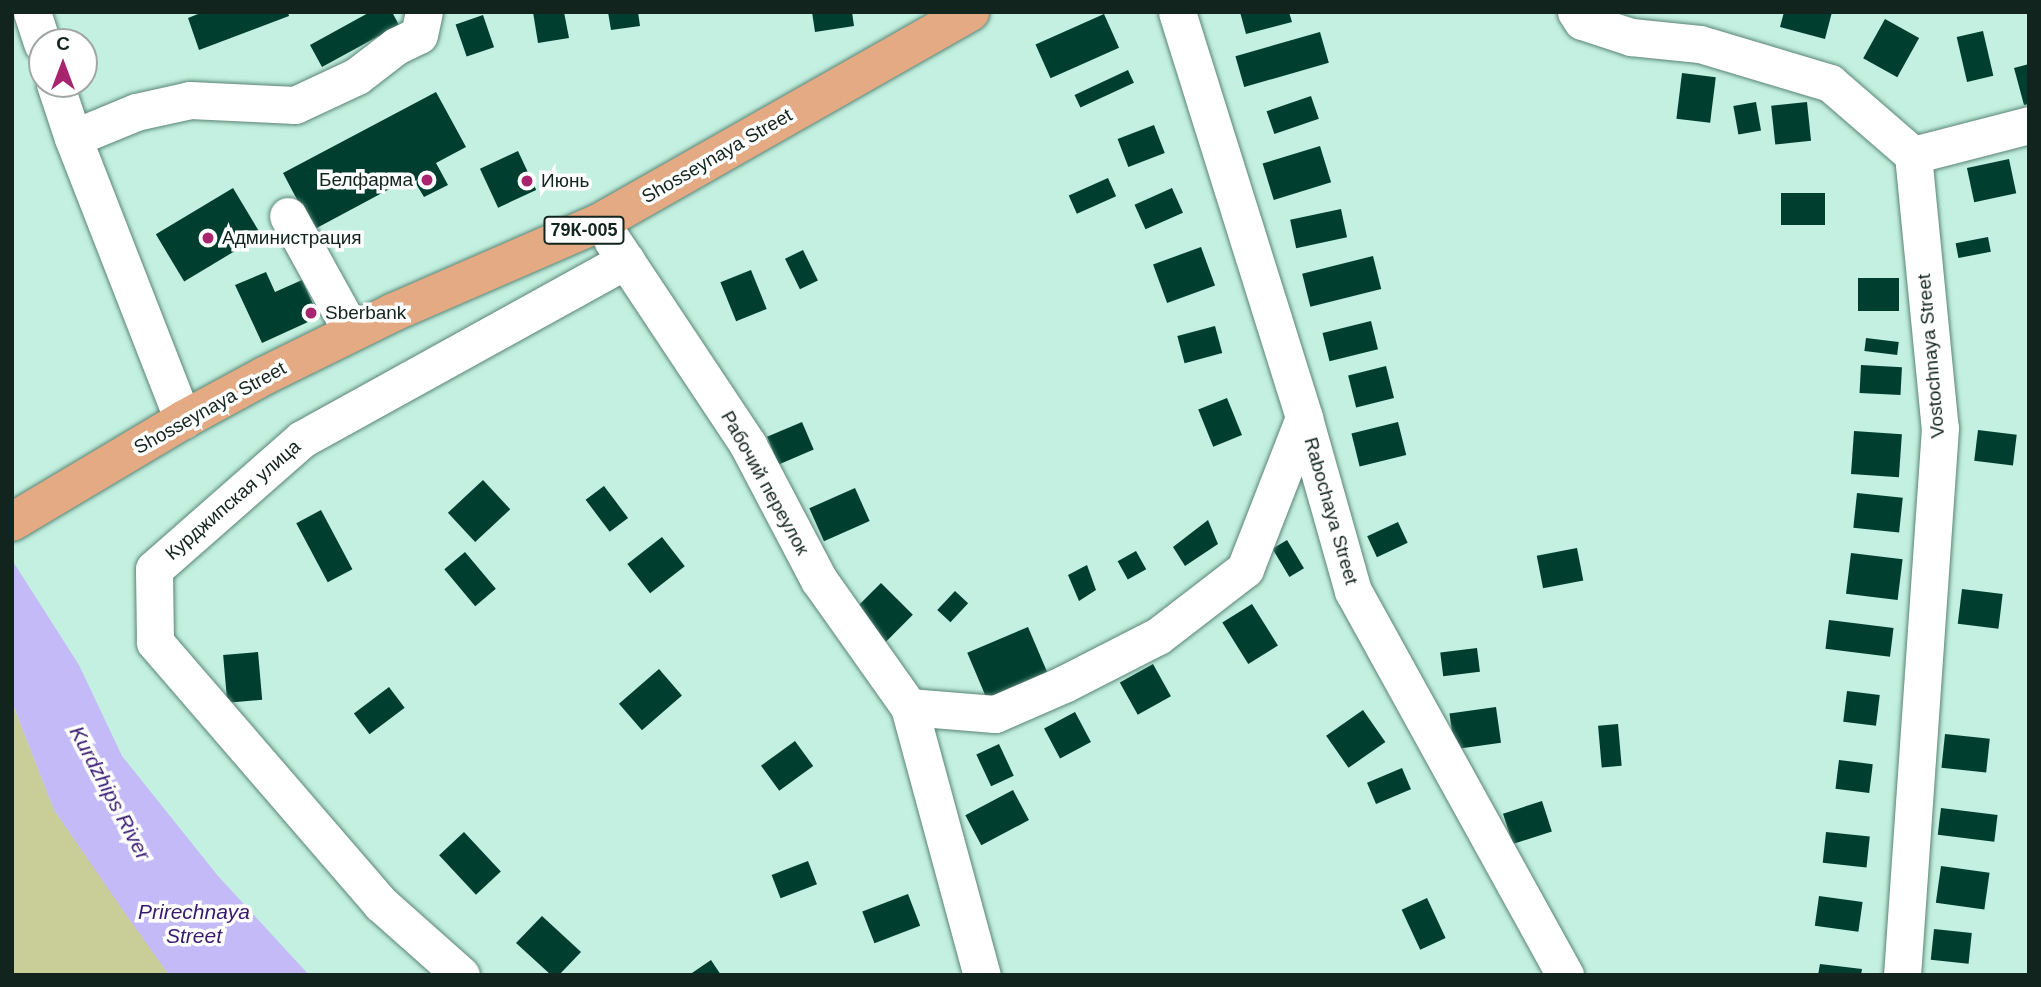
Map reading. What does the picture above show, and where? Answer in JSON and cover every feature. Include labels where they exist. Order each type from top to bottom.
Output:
[{"type":"main road","name":"Shosseynaya Street","points":[[12,522],[183,420],[352,332],[599,223],[970,12]]},
{"type":"street","points":[[73,138],[136,112],[190,100],[295,105],[357,76],[396,46],[419,35],[424,12]]},
{"type":"street","name":"Rabochaya Street","points":[[1177,12],[1304,418],[1353,591],[1565,975]]},
{"type":"street","points":[[1576,12],[1582,21],[1630,37],[1700,44],[1830,83],[1913,155],[2029,125]]},
{"type":"street","points":[[60,98],[183,420]]},
{"type":"street","name":"Vostochnaya Street","points":[[1902,975],[1940,428],[1913,155]]},
{"type":"street","points":[[288,216],[352,332]]},
{"type":"street","name":"Рабочий переулок","points":[[599,223],[748,444],[819,580],[909,707],[982,975]]},
{"type":"street","name":"Курджипская улица","points":[[461,975],[381,904],[155,642],[154,569],[302,439],[626,260]]},
{"type":"street","points":[[909,707],[995,713],[1064,684],[1158,636],[1245,569],[1304,418]]},
{"type":"green space","points":[[12,702],[54,810],[169,975],[12,975]]},
{"type":"water","name":"Prirechnaya Street","points":[[12,560],[79,665],[122,756],[218,876],[309,975],[169,975],[54,810],[12,702]]},
{"type":"building","points":[[203,12],[288,12],[289,16],[199,50],[188,18]]},
{"type":"building","points":[[370,12],[392,12],[399,25],[322,67],[310,45]]},
{"type":"building","points":[[533,12],[564,12],[569,38],[538,43]]},
{"type":"building","points":[[608,12],[638,12],[640,26],[611,30]]},
{"type":"building","points":[[812,12],[852,12],[854,26],[815,32]]},
{"type":"building","points":[[1240,12],[1289,12],[1292,22],[1246,34]]},
{"type":"building","points":[[1784,12],[1832,12],[1825,39],[1780,27]]},
{"type":"building","points":[[1104,14],[1119,48],[1051,78],[1035,45]]},
{"type":"building","points":[[483,15],[494,47],[467,57],[456,24]]},
{"type":"building","points":[[1885,19],[1919,38],[1897,77],[1863,58]]},
{"type":"building","points":[[1983,31],[1993,76],[1967,82],[1957,37]]},
{"type":"building","points":[[1320,32],[1329,63],[1244,87],[1235,56]]},
{"type":"building","points":[[2029,64],[2029,104],[2024,105],[2014,68]]},
{"type":"building","points":[[1128,70],[1134,83],[1080,108],[1075,95]]},
{"type":"building","points":[[1682,73],[1716,77],[1710,123],[1676,119]]},
{"type":"building","points":[[436,92],[466,147],[436,163],[448,185],[424,197],[412,177],[313,230],[283,173]]},
{"type":"building","points":[[1311,96],[1319,119],[1274,134],[1267,111]]},
{"type":"building","points":[[1756,102],[1761,131],[1738,135],[1733,106]]},
{"type":"building","points":[[1807,102],[1811,141],[1775,145],[1771,106]]},
{"type":"building","points":[[1154,125],[1165,153],[1128,167],[1118,139]]},
{"type":"building","points":[[1320,146],[1331,182],[1274,200],[1263,164]]},
{"type":"building","points":[[518,151],[536,190],[498,208],[480,169]]},
{"type":"building","points":[[2009,159],[2016,193],[1974,202],[1967,168]]},
{"type":"building","points":[[1108,178],[1116,196],[1077,214],[1069,195]]},
{"type":"building","points":[[233,188],[261,235],[184,281],[156,234]]},
{"type":"building","points":[[1172,188],[1183,213],[1146,229],[1135,205]]},
{"type":"building","points":[[1781,193],[1825,193],[1825,225],[1781,225]]},
{"type":"building","points":[[1341,209],[1347,237],[1296,248],[1290,220]]},
{"type":"building","points":[[1988,237],[1991,252],[1958,258],[1956,243]]},
{"type":"building","points":[[1201,247],[1215,286],[1167,303],[1153,264]]},
{"type":"building","points":[[803,250],[818,281],[800,289],[785,259]]},
{"type":"building","points":[[1373,256],[1381,289],[1310,307],[1302,274]]},
{"type":"building","points":[[751,270],[767,309],[736,321],[720,282]]},
{"type":"building","points":[[266,272],[275,292],[302,280],[319,317],[262,343],[235,285]]},
{"type":"building","points":[[1858,278],[1899,278],[1899,311],[1858,311]]},
{"type":"building","points":[[1371,321],[1378,349],[1330,361],[1322,333]]},
{"type":"building","points":[[1215,326],[1222,353],[1185,363],[1177,336]]},
{"type":"building","points":[[1866,338],[1899,342],[1897,355],[1864,351]]},
{"type":"building","points":[[1861,365],[1902,367],[1900,395],[1860,393]]},
{"type":"building","points":[[1386,366],[1394,398],[1356,407],[1348,375]]},
{"type":"building","points":[[1227,398],[1242,435],[1213,447],[1198,410]]},
{"type":"building","points":[[802,422],[814,450],[779,464],[767,437]]},
{"type":"building","points":[[1398,422],[1406,455],[1360,467],[1351,434]]},
{"type":"building","points":[[1978,430],[2017,435],[2013,466],[1974,461]]},
{"type":"building","points":[[1854,431],[1902,434],[1899,477],[1851,474]]},
{"type":"building","points":[[483,480],[510,509],[475,542],[448,513]]},
{"type":"building","points":[[604,486],[628,518],[610,532],[586,500]]},
{"type":"building","points":[[855,488],[870,521],[824,541],[809,508]]},
{"type":"building","points":[[1857,493],[1903,498],[1899,533],[1853,528]]},
{"type":"building","points":[[321,510],[352,569],[328,582],[296,523]]},
{"type":"building","points":[[1208,520],[1218,544],[1185,566],[1173,547]]},
{"type":"building","points":[[1398,522],[1408,543],[1377,557],[1367,536]]},
{"type":"building","points":[[662,537],[685,566],[650,593],[627,564]]},
{"type":"building","points":[[1287,540],[1304,568],[1289,577],[1272,549]]},
{"type":"building","points":[[1577,548],[1583,580],[1543,588],[1537,556]]},
{"type":"building","points":[[1136,551],[1146,569],[1128,580],[1118,561]]},
{"type":"building","points":[[465,552],[496,589],[475,606],[444,569]]},
{"type":"building","points":[[1851,553],[1903,559],[1898,600],[1846,594]]},
{"type":"building","points":[[1087,565],[1096,590],[1079,601],[1068,575]]},
{"type":"building","points":[[881,583],[913,615],[886,642],[854,610]]},
{"type":"building","points":[[1962,589],[2003,594],[1998,629],[1958,624]]},
{"type":"building","points":[[955,591],[968,603],[950,622],[937,610]]},
{"type":"building","points":[[1252,604],[1278,646],[1248,664],[1222,623]]},
{"type":"building","points":[[1829,620],[1894,628],[1890,657],[1825,649]]},
{"type":"building","points":[[1028,627],[1048,675],[988,701],[967,653]]},
{"type":"building","points":[[1477,648],[1480,672],[1443,676],[1440,653]]},
{"type":"building","points":[[258,652],[262,700],[227,703],[223,655]]},
{"type":"building","points":[[1153,664],[1171,696],[1138,715],[1120,682]]},
{"type":"building","points":[[659,669],[682,695],[642,730],[619,704]]},
{"type":"building","points":[[389,687],[405,708],[370,734],[354,713]]},
{"type":"building","points":[[1847,691],[1880,695],[1876,726],[1843,722]]},
{"type":"building","points":[[1496,707],[1501,743],[1454,749],[1449,714]]},
{"type":"building","points":[[1363,710],[1385,742],[1349,768],[1326,736]]},
{"type":"building","points":[[1075,712],[1091,742],[1060,758],[1044,728]]},
{"type":"building","points":[[1618,724],[1622,766],[1602,768],[1598,726]]},
{"type":"building","points":[[1945,734],[1990,739],[1986,773],[1941,768]]},
{"type":"building","points":[[795,741],[813,766],[779,791],[761,766]]},
{"type":"building","points":[[999,744],[1014,776],[991,786],[976,755]]},
{"type":"building","points":[[1839,760],[1873,764],[1869,793],[1835,789]]},
{"type":"building","points":[[1402,768],[1411,789],[1376,804],[1367,783]]},
{"type":"building","points":[[1013,790],[1029,820],[981,845],[965,815]]},
{"type":"building","points":[[1542,801],[1552,831],[1513,844],[1503,814]]},
{"type":"building","points":[[1941,808],[1998,815],[1994,842],[1938,835]]},
{"type":"building","points":[[464,832],[501,871],[476,895],[439,855]]},
{"type":"building","points":[[1826,832],[1870,837],[1867,867],[1823,863]]},
{"type":"building","points":[[808,861],[817,884],[781,898],[772,875]]},
{"type":"building","points":[[1941,866],[1990,873],[1984,909],[1936,903]]},
{"type":"building","points":[[908,894],[920,926],[874,943],[862,912]]},
{"type":"building","points":[[1819,896],[1863,902],[1858,932],[1815,926]]},
{"type":"building","points":[[1427,898],[1446,938],[1420,950],[1402,910]]},
{"type":"building","points":[[542,916],[581,952],[559,975],[551,975],[516,943]]},
{"type":"building","points":[[1934,929],[1972,933],[1969,964],[1931,960]]},
{"type":"building","points":[[711,960],[721,975],[689,975]]},
{"type":"building","points":[[1820,964],[1862,969],[1861,975],[1818,975]]},
{"type":"place","name":"Белфарма","points":[[427,180]]},
{"type":"place","name":"Июнь","points":[[527,181]]},
{"type":"place","name":"Администрация","points":[[208,238]]},
{"type":"place","name":"Sberbank","points":[[311,313]]},
{"type":"water label","name":"Kurdzhips River","points":[[110,793]]}]
